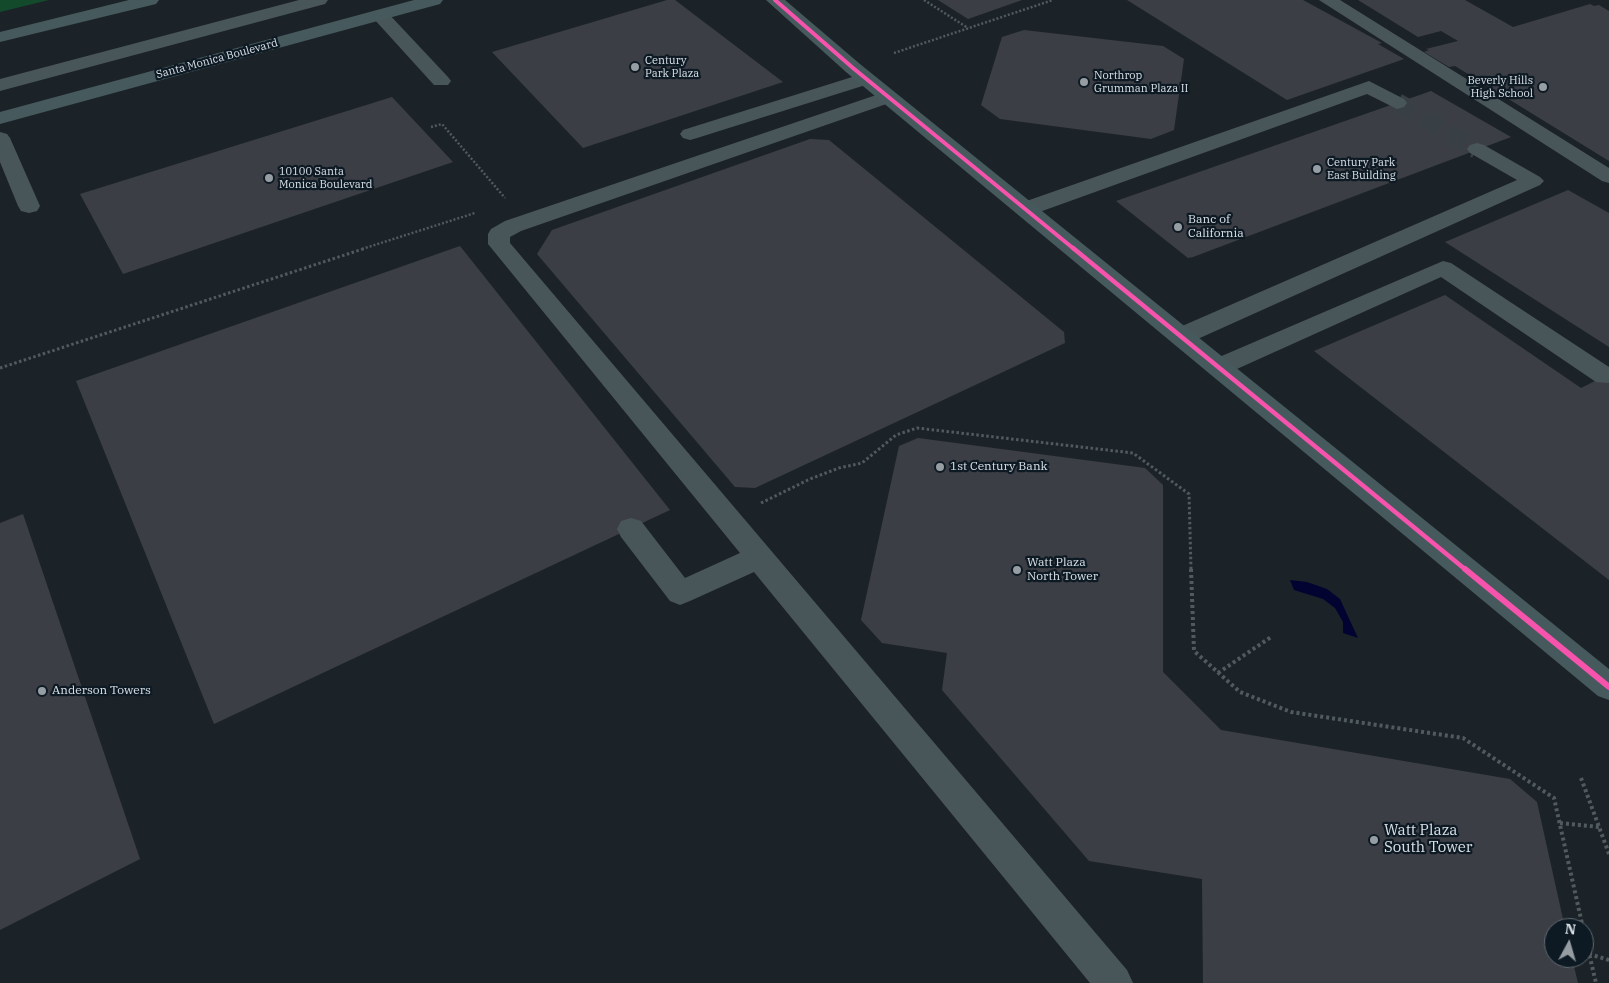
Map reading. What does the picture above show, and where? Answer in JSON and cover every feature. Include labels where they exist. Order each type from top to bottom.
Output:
[{"type":"main road","points":[[0,37],[150,0]]},
{"type":"main road","name":"Santa Monica Boulevard","points":[[0,118],[434,0]]},
{"type":"main road","points":[[775,0],[888,97],[1609,687]]},
{"type":"lane","points":[[0,85],[319,0]]},
{"type":"lane","points":[[1328,0],[1609,177]]},
{"type":"lane","points":[[380,15],[441,81]]},
{"type":"lane","points":[[690,134],[865,78]]},
{"type":"lane","points":[[1026,209],[1369,87],[1397,103]]},
{"type":"lane","points":[[888,97],[513,226],[499,234],[499,244],[1114,983]]},
{"type":"lane","points":[[0,138],[29,206]]},
{"type":"lane","points":[[1182,336],[1534,181],[1477,150]]},
{"type":"lane","points":[[1219,367],[1443,268],[1604,376]]},
{"type":"lane","points":[[631,529],[680,593],[760,557]]},
{"type":"path","points":[[924,0],[968,29]]},
{"type":"path","points":[[894,53],[1053,0]]},
{"type":"path","points":[[431,128],[442,124],[509,203]]},
{"type":"path","points":[[0,368],[92,336],[481,212]]},
{"type":"path","points":[[728,520],[810,479],[839,468],[862,463],[896,435],[917,428],[1133,453],[1189,494],[1194,651],[1240,692],[1291,712],[1463,738],[1554,798],[1581,918]]},
{"type":"path","points":[[1218,673],[1271,637]]},
{"type":"path","points":[[1581,778],[1609,854]]},
{"type":"path","points":[[1560,823],[1599,827]]},
{"type":"path","points":[[1594,956],[1609,960]]},
{"type":"path","points":[[1592,968],[1596,983]]},
{"type":"green space","points":[[0,0],[49,0],[0,12]]},
{"type":"shaded area","points":[[1290,580],[1307,582],[1327,589],[1340,599],[1358,638],[1343,633],[1343,622],[1335,608],[1323,599],[1294,590]]},
{"type":"building","name":"Century Park Plaza","points":[[667,0],[675,0],[783,82],[583,148],[492,52]]},
{"type":"building","points":[[938,0],[1022,0],[968,19]]},
{"type":"building","points":[[1127,0],[1303,0],[1382,43],[1378,44],[1404,59],[1287,100]]},
{"type":"building","name":"Beverly Hills High School","points":[[1358,0],[1465,0],[1513,27],[1590,4],[1594,6],[1599,5],[1609,11],[1609,161],[1455,66],[1449,67],[1424,52],[1429,50],[1426,49],[1458,41],[1441,31],[1418,37]]},
{"type":"building","name":"Northrop Grumman Plaza II","points":[[1024,30],[1163,46],[1184,59],[1174,130],[1151,139],[1000,119],[981,105],[1002,37]]},
{"type":"building","name":"Century Park East Building","points":[[1431,91],[1511,137],[1188,258],[1116,201]]},
{"type":"building","name":"10100 Santa Monica Boulevard","points":[[392,97],[453,162],[123,274],[80,194]]},
{"type":"building","points":[[810,139],[829,140],[1064,332],[1065,343],[755,488],[735,487],[537,254],[552,230]]},
{"type":"building","points":[[1568,190],[1609,213],[1609,347],[1445,242]]},
{"type":"building","points":[[460,246],[670,510],[214,724],[76,381]]},
{"type":"building","points":[[1445,295],[1581,388],[1609,374],[1609,580],[1314,351]]},
{"type":"building","points":[[918,438],[1145,468],[1163,485],[1163,672],[1221,730],[1510,779],[1537,802],[1563,918],[1544,918],[1544,968],[1574,968],[1578,983],[1203,983],[1202,879],[1089,861],[942,690],[947,653],[882,643],[861,620],[899,446]]},
{"type":"building","name":"Anderson Towers","points":[[23,514],[140,859],[0,930],[0,523]]},
{"type":"tunnel","points":[[1397,103],[1477,149]]},
{"type":"transit line","points":[[775,0],[853,68],[1609,687]]},
{"type":"place","name":"Century Park Plaza","points":[[635,67]]},
{"type":"place","name":"Northrop Grumman Plaza II","points":[[1084,82]]},
{"type":"place","name":"Beverly Hills High School","points":[[1543,87]]},
{"type":"place","name":"Century Park East Building","points":[[1317,169]]},
{"type":"place","name":"10100 Santa Monica Boulevard","points":[[269,178]]},
{"type":"place","name":"Banc of California","points":[[1178,227]]},
{"type":"place","name":"1st Century Bank","points":[[940,467]]},
{"type":"place","name":"Watt Plaza North Tower","points":[[1017,570]]},
{"type":"place","name":"Anderson Towers","points":[[42,691]]},
{"type":"place","name":"Watt Plaza South Tower","points":[[1374,840]]}]
